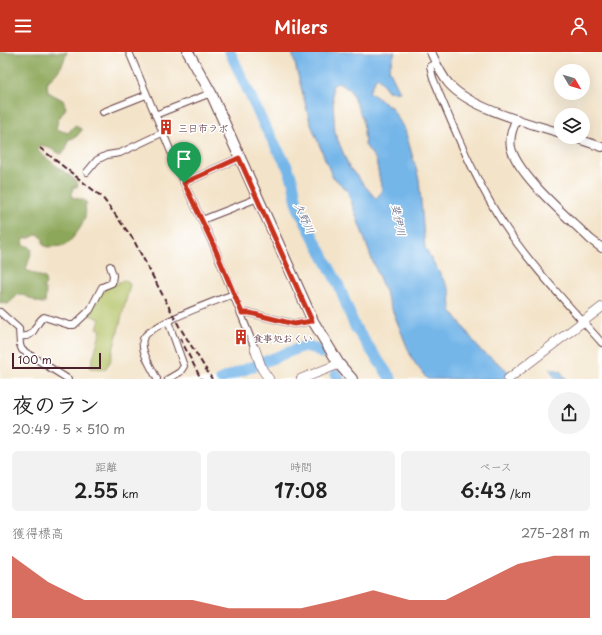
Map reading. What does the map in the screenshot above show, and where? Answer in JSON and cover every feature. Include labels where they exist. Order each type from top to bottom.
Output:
[{"type":"main road","points":[[188,52],[211,93],[312,321],[338,364],[352,379]]},
{"type":"main road","points":[[508,379],[602,307]]},
{"type":"main road","points":[[255,349],[261,365],[269,379]]},
{"type":"main road","points":[[301,379],[338,364]]},
{"type":"street","points":[[129,52],[162,133],[234,294],[255,349]]},
{"type":"street","points":[[431,52],[449,84],[463,96],[480,105],[554,131]]},
{"type":"street","points":[[436,63],[430,66],[433,78],[462,147],[489,201],[523,250],[581,324],[602,343]]},
{"type":"street","points":[[155,115],[211,93]]},
{"type":"street","points":[[104,112],[146,95]]},
{"type":"street","points":[[517,119],[511,129],[511,148],[521,169],[590,239],[602,248]]},
{"type":"street","points":[[87,172],[97,160],[107,155],[120,153],[162,133]]},
{"type":"street","points":[[590,143],[602,147]]},
{"type":"street","points":[[184,183],[239,158]]},
{"type":"street","points":[[202,220],[258,198]]},
{"type":"street","points":[[20,336],[28,335],[35,331],[38,323],[44,317],[69,325],[74,324],[90,310],[102,287],[112,283],[114,275],[110,266]]},
{"type":"street","points":[[157,379],[144,349],[143,339],[150,330],[234,294]]},
{"type":"street","points":[[0,312],[17,327],[22,350],[68,379]]},
{"type":"street","points":[[242,313],[250,313],[294,324],[312,321]]},
{"type":"street","points":[[168,321],[184,366],[180,372],[168,379]]},
{"type":"green space","points":[[0,52],[67,52],[60,69],[47,82],[48,92],[63,100],[66,108],[58,120],[56,129],[68,133],[75,125],[82,130],[76,137],[68,140],[66,150],[61,154],[45,146],[40,145],[38,149],[42,155],[74,179],[78,184],[77,187],[73,187],[72,197],[83,200],[87,203],[85,206],[86,212],[83,223],[77,233],[65,246],[48,247],[43,245],[43,239],[38,234],[30,238],[25,238],[23,241],[24,245],[30,247],[32,250],[26,270],[45,278],[46,285],[43,287],[46,291],[45,303],[19,294],[8,304],[0,303]]},
{"type":"green space","points":[[124,280],[129,282],[130,285],[110,362],[105,369],[90,368],[101,330],[97,328],[100,319],[89,315],[103,289]]},
{"type":"water","name":"斐伊川","points":[[292,52],[395,52],[389,69],[400,92],[388,91],[377,76],[369,92],[391,107],[405,130],[419,179],[425,248],[450,291],[451,310],[480,350],[501,365],[516,379],[427,379],[412,359],[371,257],[347,190],[332,176],[310,122]],"holes":[[[338,82],[350,89],[363,120],[365,145],[376,160],[382,191],[376,199],[349,167],[335,133],[332,86]]]},
{"type":"water","points":[[549,368],[560,371],[566,379],[556,379]]},
{"type":"waterway","name":"久野川","points":[[230,52],[264,125],[288,168],[293,182],[298,208],[339,286],[355,327],[391,379]]},
{"type":"waterway","points":[[221,379],[304,346],[316,349],[321,353]]},
{"type":"waterway","points":[[336,375],[339,379]]},
{"type":"railway","points":[[40,148],[102,197],[114,213],[133,239],[179,326],[212,379]]},
{"type":"railway","points":[[180,338],[201,379]]},
{"type":"place","name":"三日市ラボ","points":[[166,127]]},
{"type":"place","name":"食事処おくい","points":[[241,337]]},
{"type":"route","points":[[239,158],[286,260],[312,321],[294,324],[250,313],[242,313],[213,244],[184,183],[239,158]]}]
